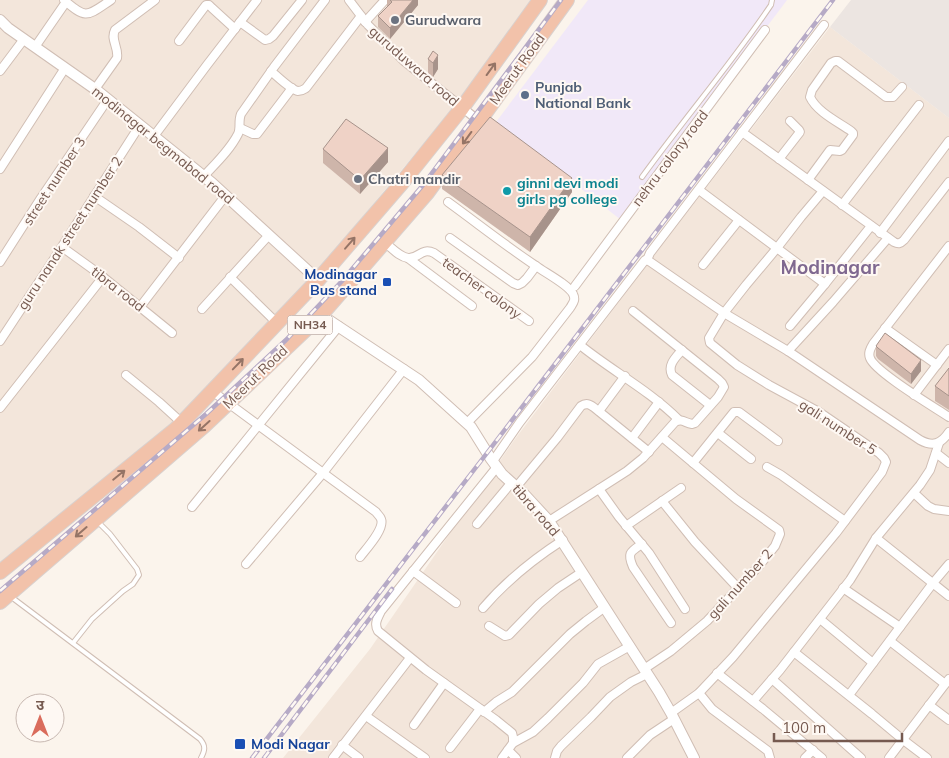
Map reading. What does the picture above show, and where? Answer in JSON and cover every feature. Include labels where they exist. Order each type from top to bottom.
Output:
[{"type":"highway","name":"Meerut Road","points":[[1,570],[176,429],[318,280],[401,184],[462,108],[540,0]]},
{"type":"highway","name":"Meerut Road","points":[[4,599],[204,426],[321,314],[427,193],[567,0]]},
{"type":"street","points":[[34,47],[65,1],[78,12],[90,14],[111,0]]},
{"type":"street","points":[[95,89],[117,58],[118,52],[112,35],[115,30],[154,0]]},
{"type":"street","points":[[154,136],[257,0]]},
{"type":"street","points":[[240,22],[265,40],[269,39],[302,0]]},
{"type":"street","points":[[204,176],[238,133],[240,114],[325,0]]},
{"type":"street","name":"guruduwara road","points":[[349,0],[363,19],[404,61],[479,121]]},
{"type":"street","points":[[271,71],[292,88],[302,91],[363,19],[385,0]]},
{"type":"street","points":[[179,41],[206,5],[209,5],[235,29]]},
{"type":"street","name":"modinagar begmabad road","points":[[0,20],[34,47],[95,89],[204,176],[318,280]]},
{"type":"street","points":[[513,743],[512,734],[410,658],[378,631],[376,620],[495,464],[520,422],[644,261],[647,260],[650,253],[824,25]]},
{"type":"street","name":"nehru colony road","points":[[575,286],[764,30]]},
{"type":"street","points":[[0,71],[24,39]]},
{"type":"street","points":[[808,180],[830,150],[842,150],[853,135],[851,131],[814,104],[810,97],[812,90],[831,63],[838,61],[886,97],[893,97],[902,87]]},
{"type":"street","points":[[0,170],[66,68]]},
{"type":"street","points":[[240,128],[257,134],[292,88]]},
{"type":"street","name":"street number 3","points":[[0,262],[108,99]]},
{"type":"street","points":[[842,205],[919,105]]},
{"type":"street","points":[[779,159],[800,132],[790,121]]},
{"type":"street","name":"guru nanak street number 2","points":[[0,341],[140,125]]},
{"type":"street","points":[[742,132],[898,244],[904,240],[949,182]]},
{"type":"street","points":[[880,232],[949,141]]},
{"type":"street","points":[[699,190],[825,284]]},
{"type":"street","points":[[724,313],[823,191]]},
{"type":"street","points":[[94,196],[179,258]]},
{"type":"street","points":[[140,307],[226,196]]},
{"type":"street","points":[[448,202],[567,287],[574,297],[574,302],[532,357],[467,423]]},
{"type":"street","points":[[703,265],[739,220]]},
{"type":"street","points":[[790,326],[871,226]]},
{"type":"street","points":[[202,309],[269,235]]},
{"type":"street","points":[[450,238],[518,285],[522,283],[536,266]]},
{"type":"street","points":[[788,351],[888,238]]},
{"type":"street","points":[[384,242],[472,306]]},
{"type":"street","points":[[949,246],[869,351],[869,357],[873,364],[880,370],[949,417]]},
{"type":"street","name":"tibra road","points":[[62,247],[103,277],[172,333]]},
{"type":"street","name":"teacher colony","points":[[408,258],[428,250],[434,253],[528,321]]},
{"type":"street","points":[[647,260],[724,313],[788,351],[920,440],[933,444],[939,443],[949,432]]},
{"type":"street","points":[[0,408],[103,277]]},
{"type":"street","points":[[230,277],[277,323]]},
{"type":"street","points":[[580,345],[625,376],[679,420],[692,424],[695,423],[721,392],[724,387],[722,383],[633,311]]},
{"type":"street","name":"gali number 5","points":[[627,758],[699,693],[733,657],[845,521],[882,472],[886,462],[884,458],[836,423],[769,385],[710,343],[709,338],[724,313]]},
{"type":"street","name":"tibra road","points":[[321,314],[419,380],[467,423],[502,474],[550,521],[659,692],[694,758]]},
{"type":"street","points":[[192,507],[339,326]]},
{"type":"street","points":[[885,328],[937,365]]},
{"type":"street","points":[[914,394],[949,349]]},
{"type":"street","points":[[682,350],[671,365],[670,370],[672,374],[710,405]]},
{"type":"street","points":[[246,564],[323,473],[404,370]]},
{"type":"street","points":[[126,375],[182,423]]},
{"type":"street","points":[[599,411],[625,376]]},
{"type":"street","points":[[212,391],[376,512],[382,524],[379,532],[360,557]]},
{"type":"street","points":[[632,438],[659,402]]},
{"type":"street","points":[[477,524],[557,438],[581,406],[585,404],[590,404],[649,452]]},
{"type":"street","points":[[693,463],[734,412],[739,412],[778,441]]},
{"type":"street","points":[[550,521],[626,471],[649,452],[675,422],[679,420]]},
{"type":"street","points":[[718,433],[751,459]]},
{"type":"street","name":"gali number 2","points":[[555,758],[561,746],[610,697],[646,672],[707,621],[758,567],[779,538],[779,530],[736,499],[662,437]]},
{"type":"street","points":[[753,701],[820,619],[876,538],[914,493],[930,470],[939,443]]},
{"type":"street","points":[[936,453],[949,463]]},
{"type":"street","points":[[767,467],[845,521]]},
{"type":"street","points":[[626,526],[681,488]]},
{"type":"street","points":[[599,489],[626,526],[642,544],[685,609]]},
{"type":"street","points":[[914,493],[928,506],[934,509],[949,511]]},
{"type":"street","points":[[662,501],[695,542],[738,588]]},
{"type":"street","points":[[876,538],[949,596]]},
{"type":"street","points":[[483,608],[516,573],[562,540]]},
{"type":"street","points":[[642,544],[632,550],[629,554],[629,559],[632,567],[671,623]]},
{"type":"street","points":[[849,695],[949,564]]},
{"type":"street","points":[[413,571],[456,603]]},
{"type":"street","points":[[489,626],[506,636],[510,635],[539,604],[582,572]]},
{"type":"street","points":[[843,588],[900,627]]},
{"type":"street","points":[[450,748],[482,710],[512,692],[570,634],[606,608]]},
{"type":"street","points":[[820,619],[873,663]]},
{"type":"street","points":[[889,758],[947,681],[890,641]]},
{"type":"street","points":[[502,758],[513,743],[532,732],[548,718],[583,683],[598,664],[630,646]]},
{"type":"street","points":[[794,652],[927,758]]},
{"type":"street","points":[[333,758],[410,658]]},
{"type":"street","points":[[717,674],[822,758]]},
{"type":"street","points":[[772,679],[862,758]]},
{"type":"street","points":[[414,725],[444,683]]},
{"type":"street","points":[[699,693],[712,709],[768,751],[770,758]]},
{"type":"street","points":[[929,705],[949,720]]},
{"type":"street","points":[[366,716],[426,758]]},
{"type":"street","points":[[342,745],[359,758]]},
{"type":"street","points":[[508,750],[516,758]]},
{"type":"street","points":[[806,758],[813,750]]},
{"type":"lane","points":[[642,177],[752,33],[771,5],[772,0]]},
{"type":"lane","points":[[73,643],[92,619],[132,584],[138,576],[137,569],[96,519]]},
{"type":"lane","points":[[4,599],[73,643],[200,739],[205,750],[201,758]]},
{"type":"shaded area","points":[[0,0],[534,0],[456,105],[208,398],[0,570]]},
{"type":"shaded area","points":[[588,0],[787,0],[621,220],[496,122]]},
{"type":"shaded area","points":[[851,0],[949,0],[949,118],[830,27]]},
{"type":"shaded area","points":[[830,27],[949,118],[949,758],[283,758],[370,649],[515,439]]},
{"type":"building","points":[[390,0],[413,0],[390,28],[378,16],[392,2]]},
{"type":"building","points":[[433,51],[438,55],[433,63],[428,59]]},
{"type":"building","name":"ginni devi modi girls pg college","points":[[490,117],[572,178],[530,237],[442,175]]},
{"type":"building","points":[[346,119],[388,148],[360,180],[323,149]]},
{"type":"building","points":[[885,333],[921,360],[911,374],[876,346]]},
{"type":"building","points":[[949,368],[949,396],[935,386]]},
{"type":"railway","points":[[0,591],[206,414],[286,340],[342,281],[423,185],[561,0]]},
{"type":"railway","points":[[252,758],[833,0]]},
{"type":"railway","points":[[264,758],[392,589]]},
{"type":"place","name":"Gurudwara","points":[[395,20]]},
{"type":"place","name":"Punjab National Bank","points":[[525,95]]},
{"type":"place","name":"Chatri mandir","points":[[358,179]]},
{"type":"place","name":"ginni devi modi girls pg college","points":[[507,191]]},
{"type":"place","name":"Modinagar Bus stand","points":[[387,282]]},
{"type":"place","name":"Modi Nagar","points":[[240,744]]},
{"type":"district","name":"Modinagar","points":[[830,267]]}]
